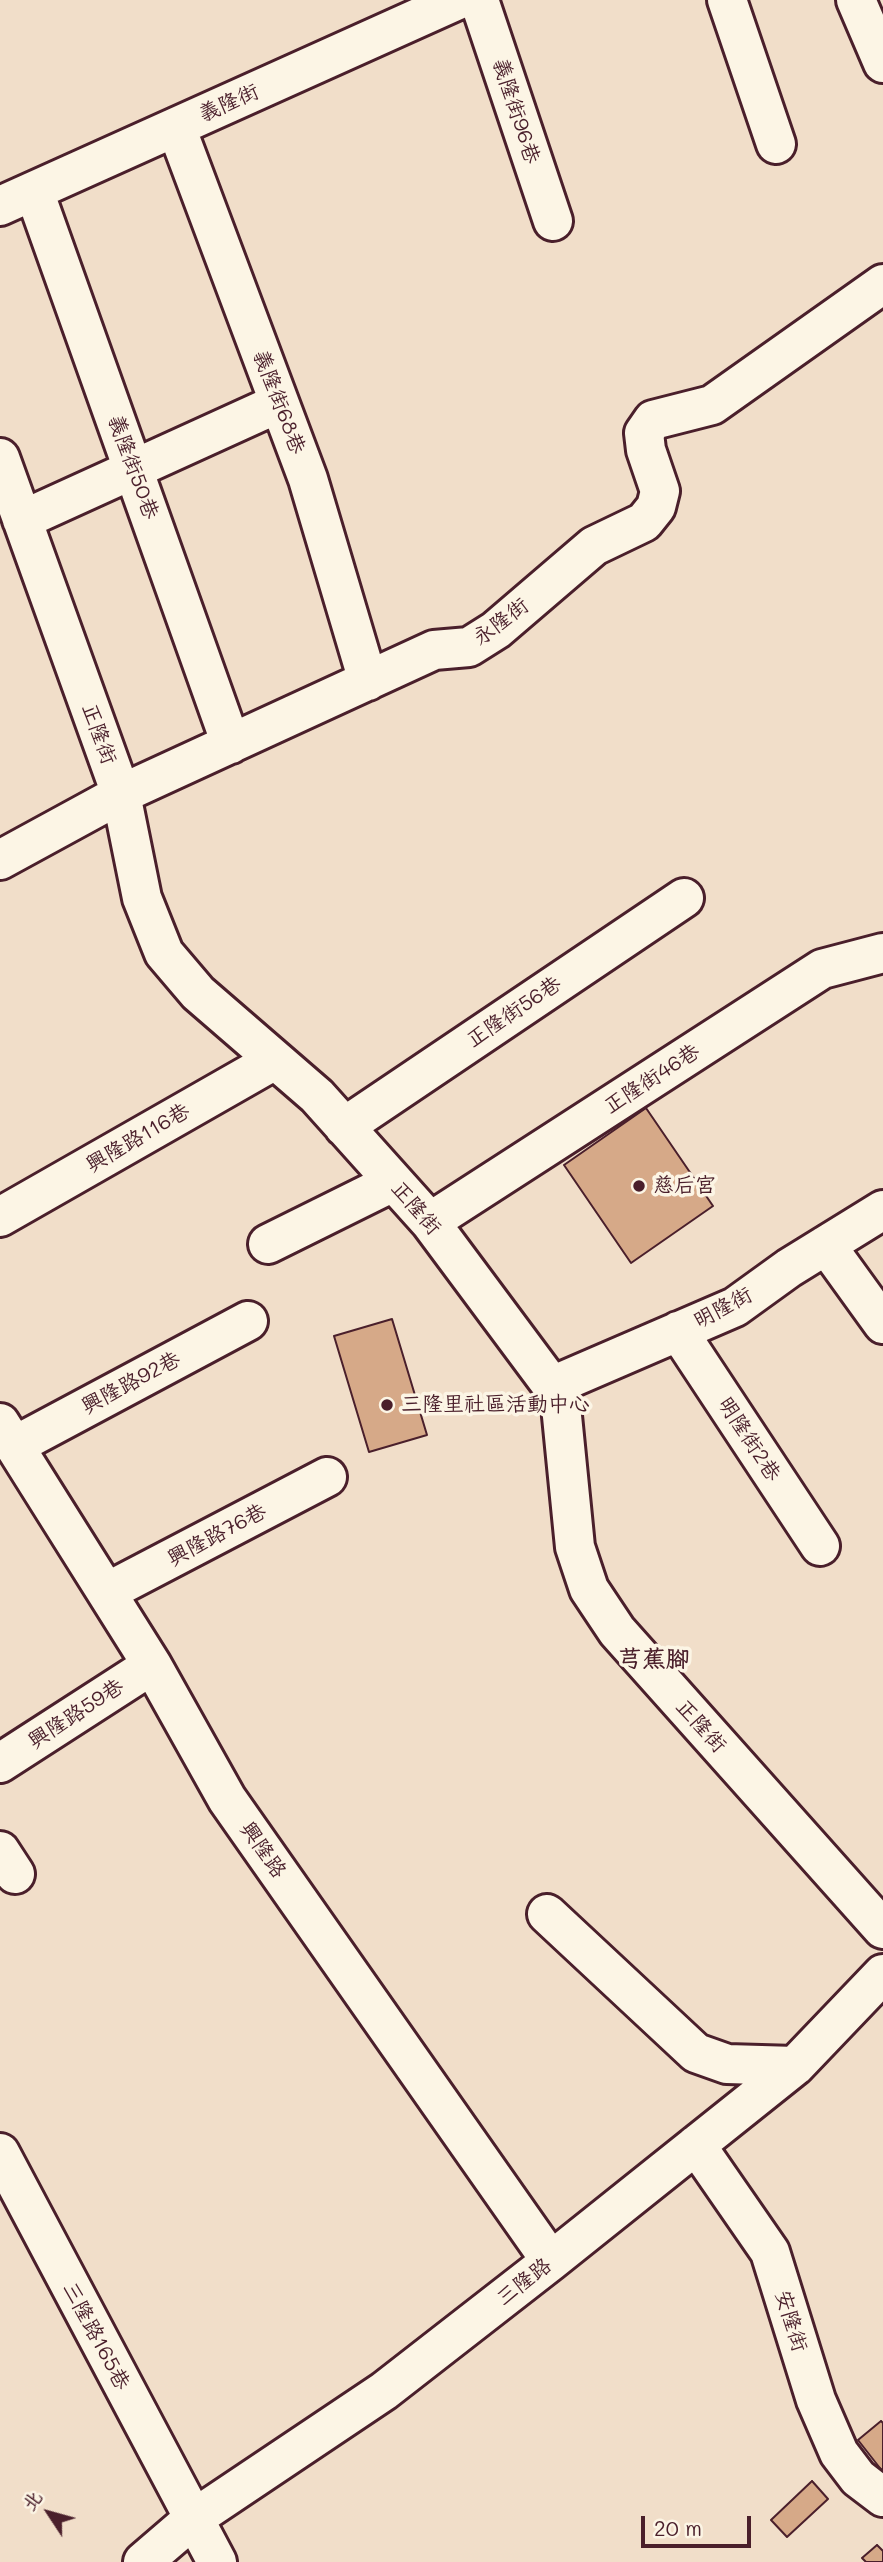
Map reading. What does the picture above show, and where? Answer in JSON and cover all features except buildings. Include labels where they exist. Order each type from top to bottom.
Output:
[{"type":"street","name":"義隆街","points":[[0,206],[458,0]]},
{"type":"street","name":"義隆街96巷","points":[[479,0],[553,221]]},
{"type":"street","points":[[727,0],[776,144]]},
{"type":"street","points":[[856,0],[883,62]]},
{"type":"street","name":"義隆街68巷","points":[[176,127],[308,479],[368,681]]},
{"type":"street","name":"義隆街50巷","points":[[34,191],[231,744]]},
{"type":"street","name":"永隆街","points":[[0,860],[121,794],[434,650],[469,647],[496,629],[594,546],[644,522],[656,507],[660,491],[643,433],[653,420],[712,405],[883,284]]},
{"type":"street","points":[[22,520],[279,403]]},
{"type":"street","name":"正隆街","points":[[0,458],[121,794],[142,898],[164,953],[198,993],[317,1097],[430,1222],[552,1386],[561,1406],[575,1547],[589,1589],[617,1631],[883,1929]]},
{"type":"street","name":"正隆街56巷","points":[[344,1127],[684,898]]},
{"type":"street","name":"正隆街46巷","points":[[430,1222],[822,969],[883,953]]},
{"type":"street","name":"興隆路116巷","points":[[0,1217],[275,1060]]},
{"type":"street","points":[[268,1244],[393,1182]]},
{"type":"street","name":"明隆街","points":[[552,1386],[735,1307],[789,1268],[883,1210]]},
{"type":"street","points":[[826,1245],[883,1324]]},
{"type":"street","name":"興隆路92巷","points":[[7,1434],[248,1321]]},
{"type":"street","name":"明隆街2巷","points":[[678,1331],[820,1546]]},
{"type":"street","name":"興隆路","points":[[7,1434],[152,1665],[227,1799],[551,2261]]},
{"type":"street","name":"興隆路76巷","points":[[107,1592],[327,1477]]},
{"type":"street","name":"興隆路59巷","points":[[0,1763],[152,1665]]},
{"type":"street","points":[[547,1914],[696,2053],[727,2064],[795,2066]]},
{"type":"street","name":"三隆路","points":[[143,2562],[193,2519],[384,2391],[551,2261],[795,2066],[883,1974]]},
{"type":"street","name":"安隆街","points":[[696,2145],[770,2252],[816,2400],[839,2453],[858,2478],[883,2497]]},
{"type":"street","name":"三隆路165巷","points":[[0,2153],[217,2562]]},
{"type":"place","name":"慈后宮","points":[[639,1186]]},
{"type":"place","name":"三隆里社區活動中心","points":[[387,1405]]},
{"type":"district","name":"芎蕉腳","points":[[654,1660]]}]
